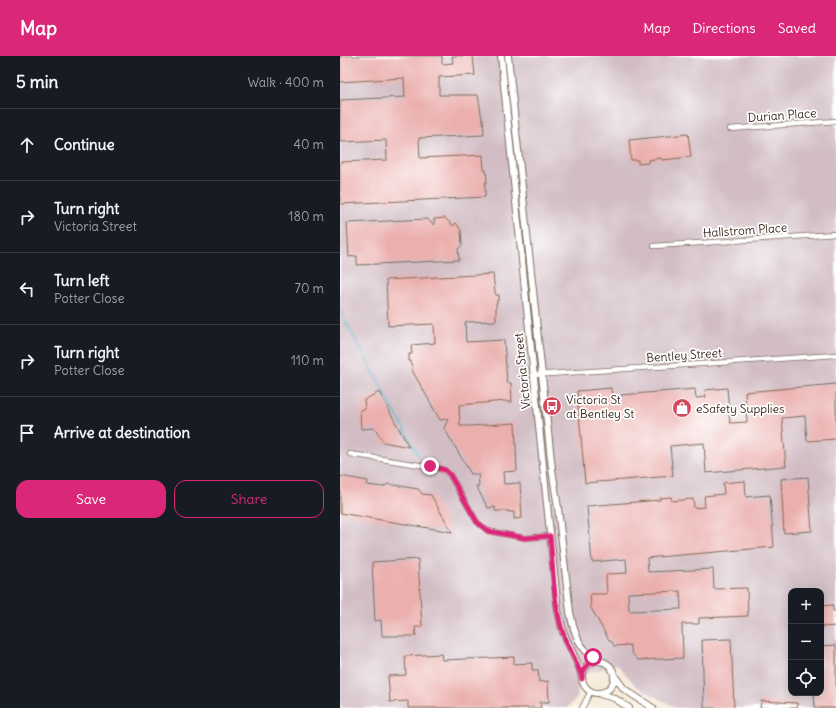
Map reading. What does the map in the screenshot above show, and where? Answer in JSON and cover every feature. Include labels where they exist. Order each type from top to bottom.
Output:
[{"type":"main road","name":"Victoria Street","points":[[501,56],[533,375],[560,622],[566,642],[580,669],[582,679]]},
{"type":"main road","name":"Victoria Street","points":[[508,56],[552,469],[572,623],[576,636],[582,647],[593,657],[599,660]]},
{"type":"main road","points":[[629,708],[614,698],[593,692],[584,684],[582,674],[586,666],[599,660],[611,667],[614,675],[624,689],[653,708]]},
{"type":"main road","points":[[593,692],[605,691],[609,688],[612,684],[614,675]]},
{"type":"street","name":"Durian Place","points":[[730,128],[836,121]]},
{"type":"street","name":"Hallstrom Place","points":[[654,246],[836,234]]},
{"type":"street","name":"Bentley Street","points":[[533,375],[836,355]]},
{"type":"street","points":[[350,454],[445,470],[450,475],[477,522],[488,531],[525,538],[550,536]]},
{"type":"street","points":[[582,708],[593,692]]},
{"type":"shaded area","points":[[340,56],[836,56],[836,708],[676,708],[636,686],[617,664],[579,676],[577,697],[567,708],[340,708]]},
{"type":"building","points":[[340,56],[442,56],[442,64],[453,63],[452,56],[473,56],[475,75],[439,77],[439,95],[478,95],[483,119],[484,135],[419,138],[420,158],[483,155],[484,170],[486,170],[487,182],[485,182],[485,197],[340,204],[340,162],[387,160],[386,140],[340,142],[340,100],[405,97],[404,78],[340,82]]},
{"type":"building","points":[[688,134],[691,157],[662,160],[661,158],[648,160],[648,163],[638,164],[638,160],[631,160],[629,140]]},
{"type":"building","points":[[445,218],[453,226],[456,223],[461,230],[462,245],[458,249],[459,260],[357,265],[357,256],[349,257],[347,223],[427,219],[434,225],[434,219]]},
{"type":"building","points":[[493,274],[495,292],[496,295],[499,295],[499,300],[497,300],[496,303],[496,321],[465,322],[466,342],[504,340],[507,383],[511,383],[512,402],[506,401],[459,405],[460,426],[515,423],[517,471],[503,472],[504,484],[520,483],[522,518],[514,519],[514,512],[495,511],[495,507],[488,508],[476,486],[479,486],[478,474],[471,474],[444,428],[448,419],[440,420],[412,370],[411,361],[409,361],[409,354],[412,354],[411,345],[435,343],[434,324],[388,326],[386,280]]},
{"type":"building","points":[[836,384],[836,439],[807,441],[805,416],[782,418],[786,466],[706,473],[704,443],[670,446],[673,476],[585,483],[577,391],[611,388],[612,399],[621,399],[621,395],[695,389],[696,398],[706,397],[705,390],[727,388],[730,423],[747,422],[745,392]]},
{"type":"building","points":[[379,392],[409,447],[383,442],[375,428],[361,429],[360,410],[365,409],[364,400]]},
{"type":"building","points":[[340,476],[368,481],[367,485],[383,487],[388,484],[418,489],[422,494],[431,495],[452,532],[340,513]]},
{"type":"building","points":[[808,477],[812,531],[784,533],[781,479]]},
{"type":"building","points":[[745,481],[746,497],[770,495],[774,547],[647,558],[648,572],[713,569],[714,589],[747,588],[748,616],[699,618],[699,624],[682,624],[683,658],[638,660],[632,653],[630,645],[614,646],[591,608],[590,594],[607,594],[606,576],[608,574],[627,573],[626,559],[592,562],[587,506],[660,500],[660,498],[671,497],[672,501],[693,499],[694,508],[705,507],[704,496],[724,494],[723,483]],"holes":[[[680,591],[681,609],[629,611],[628,593]]]},
{"type":"building","points":[[418,559],[422,627],[415,627],[416,636],[382,636],[381,620],[375,621],[372,562]]},
{"type":"building","points":[[833,605],[833,611],[836,611],[836,626],[824,627],[824,606]]},
{"type":"building","points":[[731,639],[734,708],[706,708],[704,707],[702,640]]},
{"type":"building","points":[[836,645],[836,708],[815,708],[814,696],[824,696],[824,646]]},
{"type":"building","points":[[441,654],[442,660],[514,657],[514,664],[532,663],[532,670],[538,670],[539,682],[548,681],[549,702],[540,702],[541,708],[408,708],[408,701],[390,702],[388,676],[406,675],[405,656]]},
{"type":"building","points":[[761,701],[797,703],[797,708],[760,708]]},
{"type":"waterway","points":[[340,311],[419,456]]},
{"type":"place","name":"Victoria St at Bentley St","points":[[552,406]]},
{"type":"place","name":"eSafety Supplies","points":[[682,408]]},
{"type":"route","points":[[430,466],[445,470],[450,475],[482,528],[494,533],[525,538],[550,536],[560,622],[566,642],[580,669],[582,679],[582,674],[586,666],[599,660],[593,657]]}]
